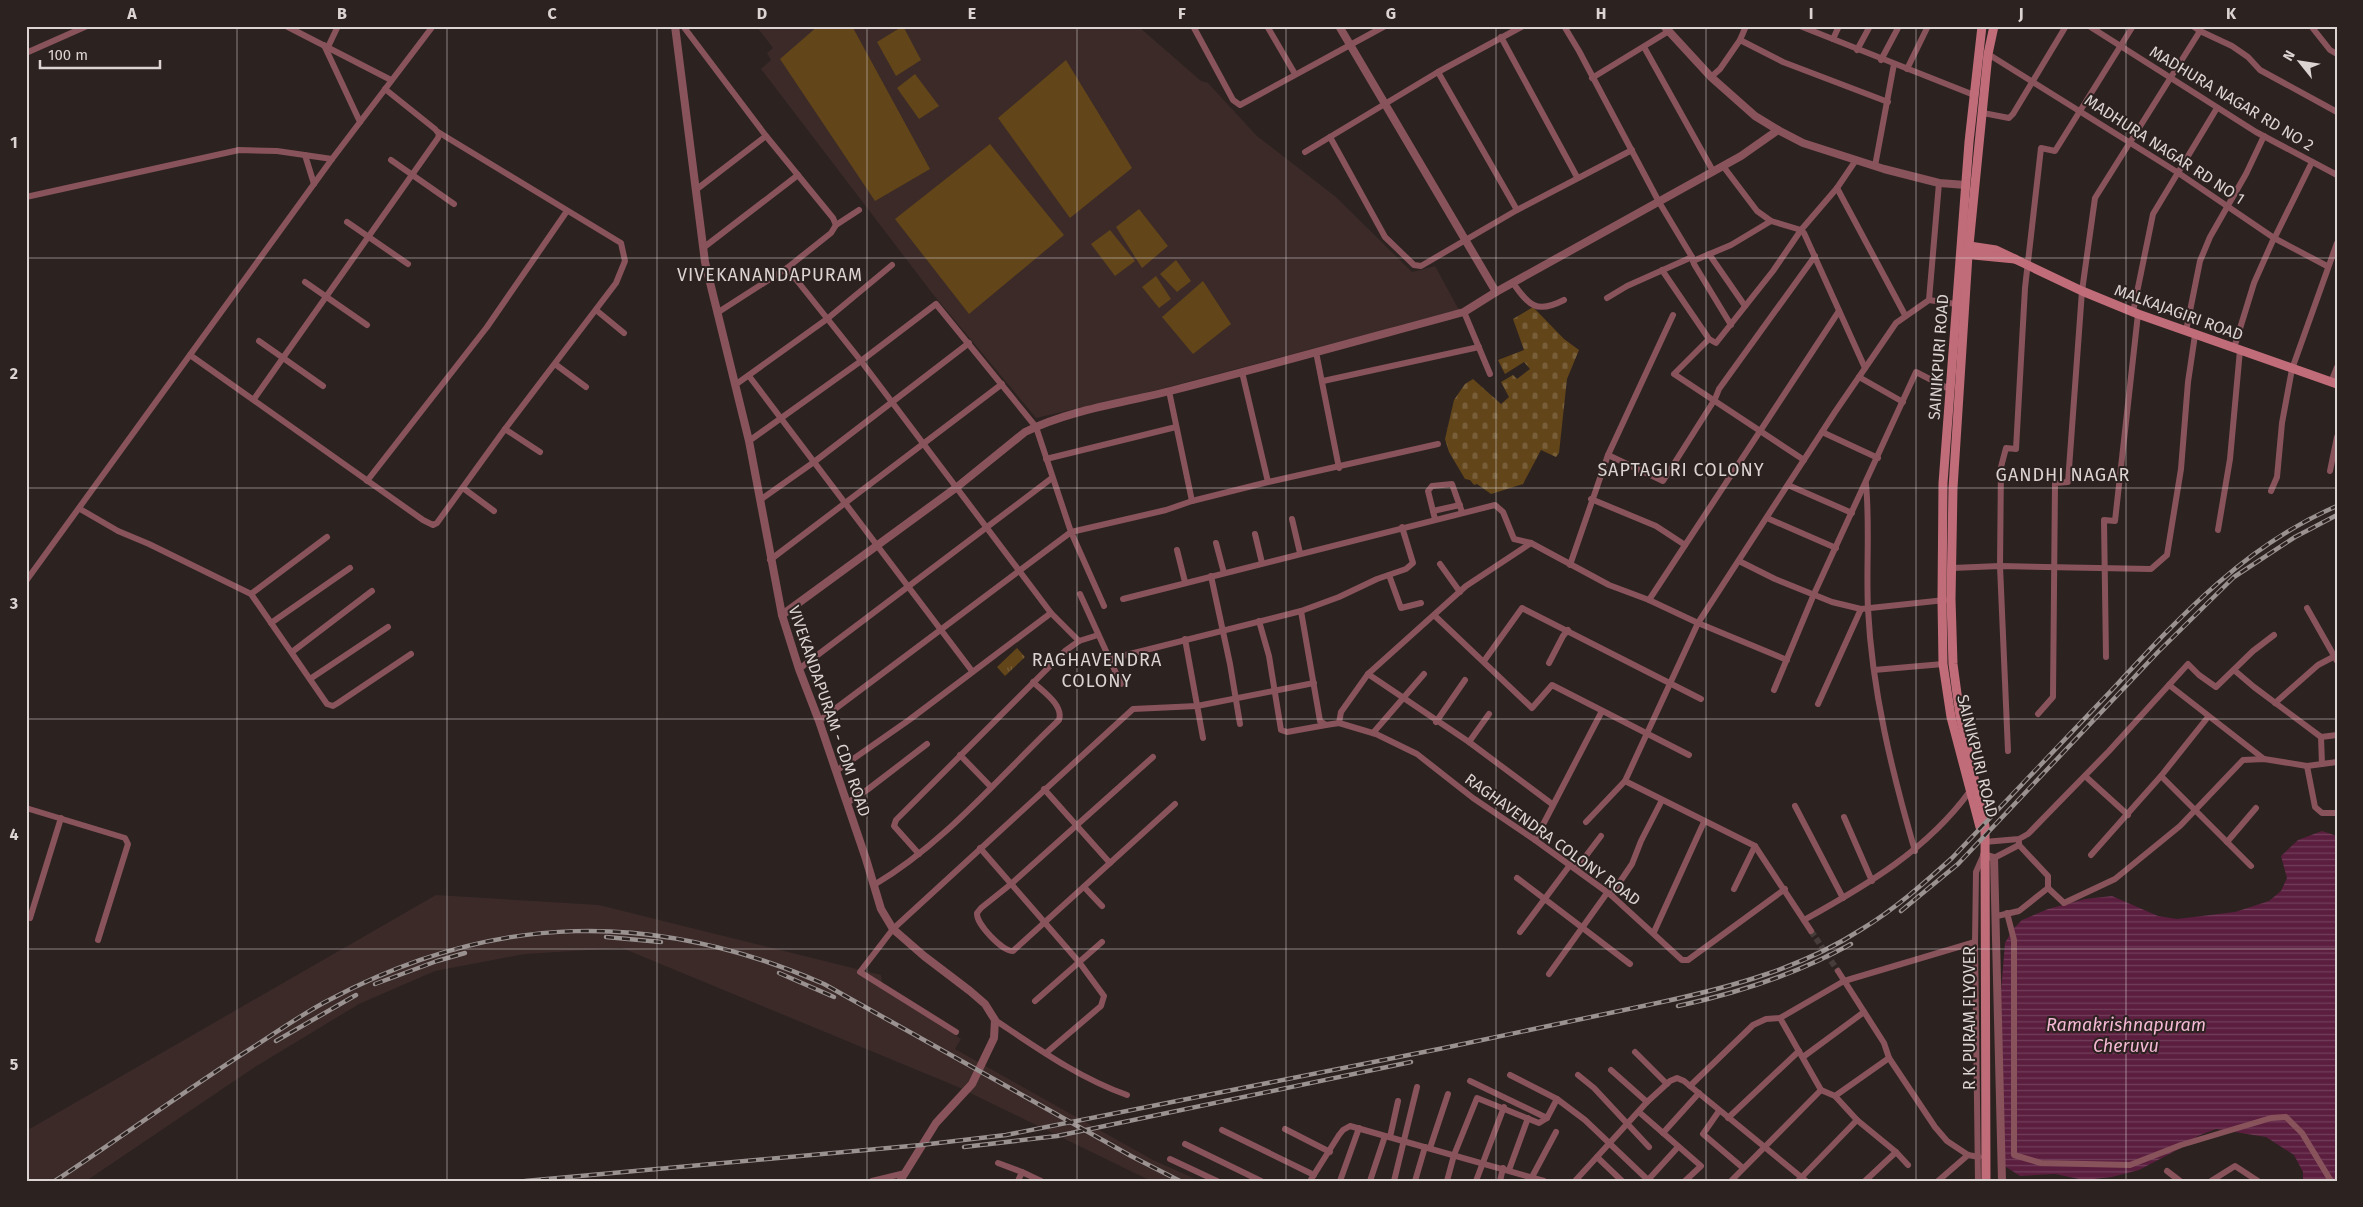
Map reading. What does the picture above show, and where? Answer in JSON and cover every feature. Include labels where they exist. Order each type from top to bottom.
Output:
[{"type":"main road","name":"SAINIKPURI ROAD","points":[[1982,26],[1966,184],[1965,250],[1953,488],[1952,568],[1946,599],[1960,716],[1978,789],[1985,826],[1984,838]]},
{"type":"main road","name":"SAINIKPURI ROAD","points":[[1984,838],[1951,717],[1943,664],[1946,599],[1943,483],[1956,304],[1983,113],[1988,54],[1994,26]]},
{"type":"main road","name":"MALKAJAGIRI ROAD","points":[[1965,250],[2016,259],[2082,291],[2135,313],[2334,383]]},
{"type":"main road","name":"R K PURAM FLYOVER","points":[[1984,838],[1986,1181]]},
{"type":"street","points":[[26,53],[86,26]]},
{"type":"street","points":[[286,26],[299,29],[326,46],[391,80]]},
{"type":"street","points":[[326,46],[338,26]]},
{"type":"street","points":[[26,581],[332,159],[432,26]]},
{"type":"street","name":"VIVEKANDAPURAM - CDM ROAD","points":[[675,26],[704,248],[717,313],[749,441],[770,560],[782,615],[799,669],[819,721],[881,909],[893,929],[924,956],[970,990],[985,1004],[995,1020]]},
{"type":"street","points":[[683,26],[766,136],[833,218],[836,225]]},
{"type":"street","points":[[1193,26],[1234,100],[1240,105],[1385,26]]},
{"type":"street","points":[[1267,26],[1295,74]]},
{"type":"street","points":[[1339,26],[1496,292]]},
{"type":"street","points":[[1305,152],[1438,72],[1523,26]]},
{"type":"street","points":[[1564,26],[1659,202],[1731,325]]},
{"type":"street","points":[[1711,77],[1720,69],[1740,40],[1746,26]]},
{"type":"street","points":[[1800,26],[1881,60],[1974,95]]},
{"type":"street","points":[[1833,39],[1839,26]]},
{"type":"street","points":[[1858,50],[1870,26]]},
{"type":"street","points":[[1881,60],[1899,26]]},
{"type":"street","points":[[1907,69],[1928,26]]},
{"type":"street","points":[[1983,113],[2009,118],[2018,108],[2066,26]]},
{"type":"street","name":"MADHURA NAGAR RD NO 2","points":[[2089,26],[2217,108],[2264,136],[2337,175]]},
{"type":"street","points":[[2008,751],[2000,566],[2001,466],[2006,448],[2016,449],[2027,264],[2041,148],[2054,151],[2122,47],[2133,26]]},
{"type":"street","points":[[2193,26],[2232,46],[2248,57],[2260,70],[2337,112]]},
{"type":"street","points":[[2310,26],[2330,50],[2337,54]]},
{"type":"street","points":[[1592,78],[1644,47],[1667,29],[1711,77],[1755,116],[1803,143],[1940,184],[1966,184]]},
{"type":"street","points":[[2038,714],[2053,697],[2055,483],[2068,482],[2082,291],[2095,198],[2200,31]]},
{"type":"street","points":[[1501,37],[1576,177]]},
{"type":"street","points":[[1740,40],[1783,62],[1888,102]]},
{"type":"street","points":[[326,46],[360,122]]},
{"type":"street","points":[[1644,47],[1714,172]]},
{"type":"street","name":"MADHURA NAGAR RD NO 1","points":[[1988,54],[2131,142],[2274,238],[2327,266]]},
{"type":"street","points":[[1875,166],[1894,64]]},
{"type":"street","points":[[1438,72],[1517,210]]},
{"type":"street","points":[[190,355],[367,481],[433,525],[437,523],[505,429],[616,283],[625,261],[621,243],[438,132],[385,89]]},
{"type":"street","points":[[2106,656],[2103,569],[2104,520],[2115,521],[2121,481],[2135,313],[2153,214],[2217,108]]},
{"type":"street","points":[[782,615],[957,487],[1025,432],[1078,412],[1169,392],[1464,312],[1512,283],[1714,172],[1778,130]]},
{"type":"street","points":[[254,399],[438,138],[438,132]]},
{"type":"street","points":[[697,189],[766,136]]},
{"type":"street","points":[[1330,136],[1385,237],[1414,265],[1421,266],[1576,177],[1632,150]]},
{"type":"street","points":[[1952,568],[2000,566],[2151,569],[2167,555],[2181,469],[2191,333],[2200,261],[2210,237],[2264,136]]},
{"type":"street","points":[[26,197],[239,150],[263,150],[332,159]]},
{"type":"street","points":[[306,155],[314,184]]},
{"type":"street","points":[[391,160],[454,204]]},
{"type":"street","points":[[1662,270],[1709,339],[1716,343],[1773,271],[1801,230],[1837,188],[1856,160]]},
{"type":"street","points":[[2218,530],[2230,459],[2237,349],[2254,283],[2312,162]]},
{"type":"street","points":[[1723,166],[1757,211],[1772,221],[1801,230],[1815,256],[1865,368]]},
{"type":"street","points":[[704,248],[798,175]]},
{"type":"street","points":[[1929,300],[1940,184]]},
{"type":"street","points":[[1837,188],[1905,315]]},
{"type":"street","points":[[717,313],[787,268],[831,232],[836,225],[858,210]]},
{"type":"street","points":[[367,481],[487,327],[567,211]]},
{"type":"street","points":[[1607,298],[1627,286],[1662,270],[1731,245],[1772,221]]},
{"type":"street","points":[[347,222],[408,264]]},
{"type":"street","points":[[2271,491],[2277,477],[2282,423],[2292,369],[2327,266],[2337,243]]},
{"type":"street","points":[[1709,254],[1745,306]]},
{"type":"street","points":[[1608,456],[1663,481],[1715,399],[1718,389],[1815,256]]},
{"type":"street","points":[[735,385],[827,319],[892,265]]},
{"type":"street","points":[[787,268],[861,361],[890,403],[957,487],[1051,613],[1079,641]]},
{"type":"street","points":[[304,282],[367,325]]},
{"type":"street","points":[[1512,283],[1524,299],[1533,304],[1549,308],[1564,300]]},
{"type":"street","points":[[1586,822],[1625,781],[1669,682],[1698,623],[1822,432],[1896,323],[1929,300],[1956,304]]},
{"type":"street","points":[[749,441],[782,419],[936,304],[1036,427],[1071,532],[1104,606]]},
{"type":"street","points":[[596,310],[624,333]]},
{"type":"street","points":[[1464,312],[1490,374]]},
{"type":"street","points":[[1649,600],[1839,312]]},
{"type":"street","points":[[1570,565],[1591,499],[1608,456],[1673,315]]},
{"type":"street","points":[[1709,339],[1674,374],[1762,430],[1804,460]]},
{"type":"street","points":[[258,341],[323,386]]},
{"type":"street","points":[[760,500],[814,462],[969,343]]},
{"type":"street","points":[[1322,381],[1479,347]]},
{"type":"street","points":[[1316,352],[1339,468]]},
{"type":"street","points":[[555,364],[586,387]]},
{"type":"street","points":[[2334,383],[2337,367]]},
{"type":"street","points":[[1242,372],[1268,482]]},
{"type":"street","points":[[1774,690],[1814,594],[1904,402],[1916,372],[1951,390]]},
{"type":"street","points":[[749,376],[972,671]]},
{"type":"street","points":[[1859,377],[1904,402]]},
{"type":"street","points":[[770,560],[1002,384]]},
{"type":"street","points":[[1169,392],[1192,501]]},
{"type":"street","points":[[1046,459],[1176,427]]},
{"type":"street","points":[[505,429],[540,452]]},
{"type":"street","points":[[1822,432],[1878,458]]},
{"type":"street","points":[[2330,471],[2337,437]]},
{"type":"street","points":[[819,721],[1071,532],[1164,511],[1192,501],[1268,482],[1339,468],[1438,444]]},
{"type":"street","points":[[799,669],[1052,478]]},
{"type":"street","points":[[1434,519],[1428,491],[1432,486],[1450,483],[1453,485],[1462,512]]},
{"type":"street","points":[[1866,483],[1864,609],[1877,694],[1902,805],[1915,851]]},
{"type":"street","points":[[1788,486],[1852,513]]},
{"type":"street","points":[[463,488],[494,511]]},
{"type":"street","points":[[1591,499],[1656,526],[1684,545]]},
{"type":"street","points":[[1433,511],[1460,505]]},
{"type":"street","points":[[1123,599],[1495,505],[1503,512],[1514,539],[1532,543],[1608,585],[1649,600],[1698,623],[1787,660]]},
{"type":"street","points":[[80,509],[118,531],[149,544],[251,594],[327,704],[333,706],[411,654]]},
{"type":"street","points":[[1767,518],[1836,548]]},
{"type":"street","points":[[1292,519],[1300,553]]},
{"type":"street","points":[[1110,659],[1302,611],[1406,569],[1413,563],[1402,527]]},
{"type":"street","points":[[1255,534],[1262,563]]},
{"type":"street","points":[[251,594],[327,537]]},
{"type":"street","points":[[1339,723],[1341,712],[1368,674],[1460,592],[1532,543]]},
{"type":"street","points":[[1216,544],[1224,573]]},
{"type":"street","points":[[1177,550],[1185,582]]},
{"type":"street","points":[[1739,561],[1775,579],[1832,602],[1864,609],[1946,599]]},
{"type":"street","points":[[1440,564],[1460,592]]},
{"type":"street","points":[[271,623],[350,568]]},
{"type":"street","points":[[1388,575],[1402,608],[1421,603]]},
{"type":"street","points":[[1211,576],[1240,724]]},
{"type":"street","points":[[292,652],[372,591]]},
{"type":"street","points":[[1080,594],[1121,684]]},
{"type":"street","points":[[1484,661],[1522,608],[1701,699]]},
{"type":"street","points":[[2275,703],[2318,665],[2336,658],[2307,608]]},
{"type":"street","points":[[1818,704],[1864,609]]},
{"type":"street","points":[[1302,611],[1320,721],[1326,725]]},
{"type":"street","points":[[836,772],[909,720],[1051,613]]},
{"type":"street","points":[[1434,615],[1532,708],[1552,685],[1689,755]]},
{"type":"street","points":[[1259,621],[1276,692]]},
{"type":"street","points":[[310,679],[388,627]]},
{"type":"street","points":[[1549,664],[1568,630]]},
{"type":"street","points":[[1978,1181],[1974,942],[1976,872],[1984,855],[1994,858],[2028,834],[2085,776],[2188,664],[2199,675],[2216,687],[2274,634]]},
{"type":"street","points":[[919,854],[894,826],[896,820],[1064,651],[1079,641],[1098,635]]},
{"type":"street","points":[[1185,639],[1203,738]]},
{"type":"street","points":[[1874,670],[1943,664]]},
{"type":"street","points":[[2234,670],[2321,737],[2337,735]]},
{"type":"street","points":[[1368,674],[1436,722],[1469,742],[1552,804]]},
{"type":"street","points":[[1373,733],[1424,674]]},
{"type":"street","points":[[1436,722],[1465,680]]},
{"type":"street","points":[[874,885],[895,873],[919,854],[1059,720],[1061,716],[1058,708],[1033,682]]},
{"type":"street","points":[[956,1032],[860,972],[893,929],[1133,709],[1197,706],[1276,692],[1314,683]]},
{"type":"street","points":[[2169,685],[2264,759]]},
{"type":"street","name":"RAGHAVENDRA COLONY ROAD","points":[[1276,692],[1281,730],[1287,732],[1339,723],[1373,733],[1417,754],[1473,798],[1609,894],[1654,932],[1679,958],[1688,960],[1785,889]]},
{"type":"street","points":[[1535,840],[1552,804],[1602,711]]},
{"type":"street","points":[[1469,742],[1490,714]]},
{"type":"street","points":[[2091,855],[2128,815],[2208,717]]},
{"type":"street","points":[[2321,737],[2322,764]]},
{"type":"street","points":[[846,803],[867,790],[927,744]]},
{"type":"street","points":[[960,755],[991,787]]},
{"type":"street","points":[[1152,757],[1011,884],[980,908],[977,913],[978,922],[1005,949],[1013,951],[1175,804]]},
{"type":"street","points":[[1984,838],[2019,842],[2048,876],[2048,888],[2064,903],[2115,879],[2180,826],[2243,760],[2264,759],[2307,766],[2337,762]]},
{"type":"street","points":[[2307,766],[2315,807],[2322,813],[2337,813]]},
{"type":"street","points":[[2085,776],[2128,815]]},
{"type":"street","points":[[2161,776],[2251,866]]},
{"type":"street","points":[[1625,781],[1755,846],[1811,931]]},
{"type":"street","points":[[1044,789],[1110,863]]},
{"type":"street","points":[[1804,920],[1872,881],[1915,851],[1957,810],[1970,791]]},
{"type":"street","points":[[1549,974],[1632,864],[1641,840],[1662,800]]},
{"type":"street","points":[[1795,806],[1843,898]]},
{"type":"street","points":[[26,808],[120,835],[128,844],[98,940]]},
{"type":"street","points":[[2227,842],[2256,808]]},
{"type":"street","points":[[1844,817],[1872,881]]},
{"type":"street","points":[[30,918],[61,818]]},
{"type":"street","points":[[1654,932],[1704,822]]},
{"type":"street","points":[[1520,932],[1544,899],[1601,836]]},
{"type":"street","points":[[1734,889],[1755,846]]},
{"type":"street","points":[[980,848],[1080,962],[1104,996],[1101,1006],[1046,1053]]},
{"type":"street","points":[[1994,858],[2003,1180]]},
{"type":"street","points":[[1517,878],[1630,964]]},
{"type":"street","points":[[1084,887],[1102,906]]},
{"type":"street","points":[[1997,916],[2019,911],[2048,888]]},
{"type":"street","points":[[2007,914],[2014,940],[2014,1155]]},
{"type":"street","points":[[1035,1002],[1102,942]]},
{"type":"street","points":[[1690,1086],[1731,1043],[1753,1025],[1766,1019],[1780,1018],[1844,981],[1974,942]]},
{"type":"street","points":[[1838,971],[1884,1043],[1889,1058],[1943,1137],[1968,1155],[1979,1157]]},
{"type":"street","points":[[1728,1118],[1801,1054],[1864,1012]]},
{"type":"street","points":[[1780,1018],[1821,1090],[1835,1096],[1857,1120],[1896,1152],[1908,1165]]},
{"type":"street","points":[[900,1181],[936,1123],[972,1084],[990,1050],[994,1038],[995,1020],[1046,1053],[1107,1088],[1126,1095]]},
{"type":"street","points":[[1634,1052],[1667,1084]]},
{"type":"street","points":[[1835,1096],[1889,1058]]},
{"type":"street","points":[[1611,1070],[1647,1102]]},
{"type":"street","points":[[1510,1075],[1557,1099],[1585,1120],[1648,1180],[1678,1147]]},
{"type":"street","points":[[1578,1075],[1649,1147]]},
{"type":"street","points":[[1575,1181],[1647,1102],[1676,1078],[1690,1086],[1802,1180],[1857,1120]]},
{"type":"street","points":[[1470,1081],[1547,1118]]},
{"type":"street","points":[[1394,1181],[1417,1087]]},
{"type":"street","points":[[1731,1181],[1763,1146],[1821,1090]]},
{"type":"street","points":[[1415,1181],[1448,1094]]},
{"type":"street","points":[[1663,1133],[1699,1094]]},
{"type":"street","points":[[1447,1181],[1454,1155],[1476,1100],[1480,1098],[1538,1123],[1547,1118],[1557,1099]]},
{"type":"street","points":[[1370,1181],[1388,1136],[1398,1101]]},
{"type":"street","points":[[1476,1181],[1481,1163],[1504,1107]]},
{"type":"street","points":[[1720,1111],[1703,1134],[1743,1168]]},
{"type":"street","points":[[1639,1112],[1701,1166],[1685,1181]]},
{"type":"street","points":[[2002,1154],[2014,1155],[2041,1163],[2130,1165],[2181,1145],[2271,1118],[2286,1117],[2302,1133],[2331,1181]]},
{"type":"street","points":[[1500,1181],[1528,1118]]},
{"type":"street","points":[[1222,1130],[1312,1178],[1343,1130],[1350,1126],[1544,1181]]},
{"type":"street","points":[[1340,1181],[1359,1128]]},
{"type":"street","points":[[1285,1129],[1330,1152]]},
{"type":"street","points":[[1532,1177],[1556,1132]]},
{"type":"street","points":[[1185,1144],[1261,1181]]},
{"type":"street","points":[[1865,1181],[1896,1152]]},
{"type":"street","points":[[1938,1181],[1968,1155]]},
{"type":"street","points":[[1597,1157],[1622,1181]]},
{"type":"street","points":[[1170,1159],[1217,1181]]},
{"type":"street","points":[[998,1163],[1041,1181]]},
{"type":"street","points":[[2215,1180],[2236,1166],[2258,1181]]},
{"type":"street","points":[[2167,1171],[2180,1181]]},
{"type":"street","points":[[1018,1181],[1022,1172]]},
{"type":"street","points":[[872,1181],[905,1173]]},
{"type":"shaded area","points":[[756,26],[1138,26],[1201,81],[1208,83],[1257,136],[1336,197],[1412,272],[1435,266],[1459,310],[1161,389],[1036,418],[932,293],[761,69],[771,60],[767,53],[773,48]]},
{"type":"shaded area","points":[[436,895],[599,905],[881,975],[883,989],[961,1039],[955,1049],[1153,1160],[1200,1181],[1151,1181],[958,1087],[622,948],[525,954],[435,971],[359,1004],[255,1067],[86,1181],[26,1181],[26,1131]]},
{"type":"green space","points":[[818,26],[852,26],[930,169],[875,201],[780,59]]},
{"type":"green space","points":[[903,26],[921,60],[896,76],[877,42]]},
{"type":"green space","points":[[1066,60],[1132,168],[1070,218],[998,118]]},
{"type":"green space","points":[[915,74],[939,106],[919,119],[897,88]]},
{"type":"green space","points":[[990,144],[1064,235],[969,314],[895,219]]},
{"type":"green space","points":[[1139,209],[1168,246],[1142,268],[1116,227]]},
{"type":"green space","points":[[1110,230],[1135,261],[1115,276],[1091,244]]},
{"type":"green space","points":[[1176,260],[1191,281],[1177,292],[1160,274]]},
{"type":"green space","points":[[1156,276],[1171,299],[1159,308],[1142,287]]},
{"type":"green space","points":[[1203,281],[1231,324],[1193,354],[1162,317]]},
{"type":"green space","points":[[1533,307],[1564,339],[1579,350],[1567,379],[1559,453],[1556,457],[1541,450],[1523,484],[1491,494],[1477,484],[1474,485],[1470,480],[1465,479],[1449,452],[1445,439],[1454,400],[1465,384],[1473,379],[1501,404],[1509,397],[1501,382],[1513,375],[1517,379],[1530,369],[1524,362],[1505,374],[1498,360],[1524,350],[1513,319]]},
{"type":"green space","points":[[1017,648],[1025,657],[1005,676],[997,667]]},
{"type":"water","name":"Ramakrishnapuram Cheruvu","points":[[2322,831],[2337,836],[2337,1181],[2303,1181],[2303,1172],[2294,1155],[2266,1137],[2216,1129],[2198,1136],[2177,1150],[2139,1170],[2112,1177],[2084,1180],[2055,1174],[2020,1176],[2003,1165],[2001,992],[2005,943],[2013,929],[2022,920],[2048,909],[2085,899],[2112,896],[2158,916],[2177,919],[2235,912],[2269,901],[2281,891],[2287,878],[2281,856],[2298,840]]},
{"type":"tunnel","points":[[1811,931],[1838,971]]},
{"type":"railway","points":[[525,1181],[921,1145],[1006,1135],[1444,1048],[1662,1002],[1740,983],[1791,965],[1839,943],[1862,929],[1919,887],[1952,858],[2160,639],[2213,588],[2271,542],[2337,506]]},
{"type":"railway","points":[[1901,911],[1958,864],[2158,652],[2234,577],[2295,537],[2337,515]]},
{"type":"railway","points":[[55,1181],[230,1062],[302,1015],[331,999],[392,970],[453,950],[514,937],[576,931],[637,933],[699,943],[761,960],[824,984],[1131,1156],[1180,1181]]},
{"type":"railway","points":[[606,937],[661,942]]},
{"type":"railway","points":[[1678,1006],[1745,989],[1810,965],[1851,944]]},
{"type":"railway","points":[[375,984],[437,961],[465,953]]},
{"type":"railway","points":[[779,973],[834,997]]},
{"type":"railway","points":[[276,1041],[356,995]]},
{"type":"railway","points":[[964,1147],[1057,1136],[1411,1062]]},
{"type":"district","name":"VIVEKANANDAPURAM","points":[[770,275]]},
{"type":"district","name":"SAPTAGIRI COLONY","points":[[1681,470]]},
{"type":"district","name":"GANDHI NAGAR","points":[[2063,475]]},
{"type":"district","name":"RAGHAVENDRA COLONY","points":[[1097,670]]}]
